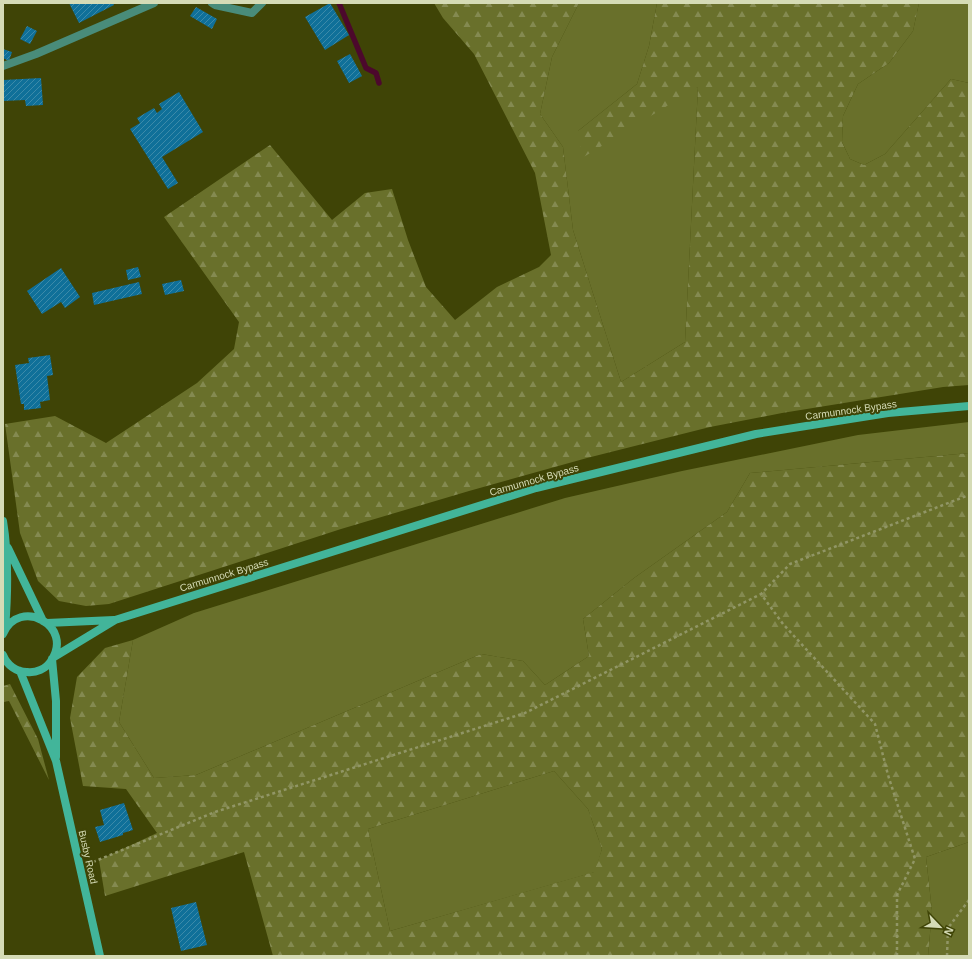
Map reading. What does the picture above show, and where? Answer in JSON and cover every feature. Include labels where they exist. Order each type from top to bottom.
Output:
[{"type":"main road","name":"Carmunnock Bypass","points":[[18,670],[34,672],[42,669],[49,664],[53,658],[115,620],[536,488],[756,434],[888,414],[969,406]]},
{"type":"main road","points":[[3,521],[7,545],[8,594],[4,632]]},
{"type":"main road","points":[[7,545],[45,622]]},
{"type":"main road","name":"Carmunnock Bypass","points":[[4,632],[12,622],[29,616],[39,618],[45,622],[115,620]]},
{"type":"main road","name":"Busby Road","points":[[45,622],[53,630],[57,639],[57,648],[53,658],[56,701],[56,761]]},
{"type":"main road","points":[[3,655],[9,665],[18,670]]},
{"type":"main road","points":[[3,669],[18,670]]},
{"type":"main road","name":"Busby Road","points":[[18,670],[56,761],[100,956]]},
{"type":"lane","points":[[3,66],[36,54],[154,3]]},
{"type":"lane","points":[[212,3],[215,6],[252,14],[262,3]]},
{"type":"path","points":[[80,867],[215,812],[525,713],[761,594],[790,564],[969,496]]},
{"type":"path","points":[[761,594],[783,624],[875,724],[888,775],[915,859],[897,895],[897,956]]},
{"type":"path","points":[[947,956],[948,928],[969,900]]},
{"type":"green space","points":[[434,3],[579,3],[552,57],[540,114],[563,147],[573,230],[621,382],[685,342],[698,87],[582,158],[578,131],[637,84],[649,46],[657,3],[919,3],[913,31],[889,63],[858,84],[843,116],[842,142],[850,159],[864,165],[885,154],[951,79],[969,83],[969,385],[943,387],[782,413],[710,427],[587,458],[469,491],[341,529],[109,604],[86,606],[59,601],[38,581],[20,533],[5,424],[55,416],[106,443],[197,383],[234,349],[239,322],[164,217],[270,145],[332,220],[365,193],[392,189],[408,240],[426,287],[455,320],[497,287],[539,267],[551,255],[535,173],[474,54],[443,18]]},
{"type":"green space","points":[[579,3],[657,3],[649,46],[637,84],[578,131],[698,87],[685,342],[621,382],[573,230],[563,147],[540,114],[552,57]]},
{"type":"green space","points":[[919,3],[969,3],[969,83],[951,79],[885,154],[864,165],[850,159],[842,142],[843,116],[858,84],[889,63],[913,31]]},
{"type":"green space","points":[[969,422],[969,453],[750,473],[727,512],[634,578],[583,619],[589,656],[545,685],[523,661],[481,654],[196,775],[154,778],[119,722],[133,640],[194,613],[565,498],[682,471],[858,435]]},
{"type":"green space","points":[[969,453],[969,842],[926,857],[932,911],[928,956],[273,956],[244,852],[105,896],[99,860],[157,833],[126,789],[83,786],[70,718],[77,677],[105,648],[133,640],[119,722],[154,778],[196,775],[481,654],[523,661],[545,685],[589,656],[583,619],[634,578],[727,512],[750,473]],"holes":[[[554,771],[588,809],[602,849],[594,872],[390,931],[368,829]]]},
{"type":"green space","points":[[10,684],[38,739],[49,780],[9,701],[3,702],[3,686]]},
{"type":"green space","points":[[554,771],[588,809],[602,849],[595,872],[390,931],[368,829]]},
{"type":"green space","points":[[969,842],[969,956],[928,956],[932,911],[926,857]]},
{"type":"building","points":[[69,3],[113,3],[114,5],[79,23]]},
{"type":"building","points":[[330,3],[349,35],[325,50],[305,17]]},
{"type":"building","points":[[196,7],[217,19],[212,29],[190,16]]},
{"type":"building","points":[[27,26],[37,31],[30,44],[20,39]]},
{"type":"building","points":[[3,49],[12,52],[9,61],[3,58]]},
{"type":"building","points":[[350,54],[362,76],[349,83],[337,61]]},
{"type":"building","points":[[41,78],[43,105],[26,106],[25,100],[3,101],[3,80]]},
{"type":"building","points":[[179,92],[203,132],[162,157],[178,183],[168,189],[130,129],[140,123],[137,118],[154,108],[157,113],[162,109],[159,104]]},
{"type":"building","points":[[138,267],[141,277],[128,280],[126,270]]},
{"type":"building","points":[[61,268],[80,297],[65,308],[61,302],[42,314],[27,291]]},
{"type":"building","points":[[181,280],[184,291],[165,295],[162,284]]},
{"type":"building","points":[[139,282],[142,294],[94,305],[92,293]]},
{"type":"building","points":[[50,355],[53,375],[47,376],[50,400],[40,402],[41,408],[24,410],[24,404],[21,404],[15,365],[29,363],[28,358]]},
{"type":"building","points":[[124,803],[133,830],[123,833],[123,835],[100,842],[95,827],[104,825],[100,810]]},
{"type":"building","points":[[196,902],[207,945],[181,951],[171,908]]},
{"type":"waterway","points":[[339,3],[366,68],[376,73],[379,83]]}]
